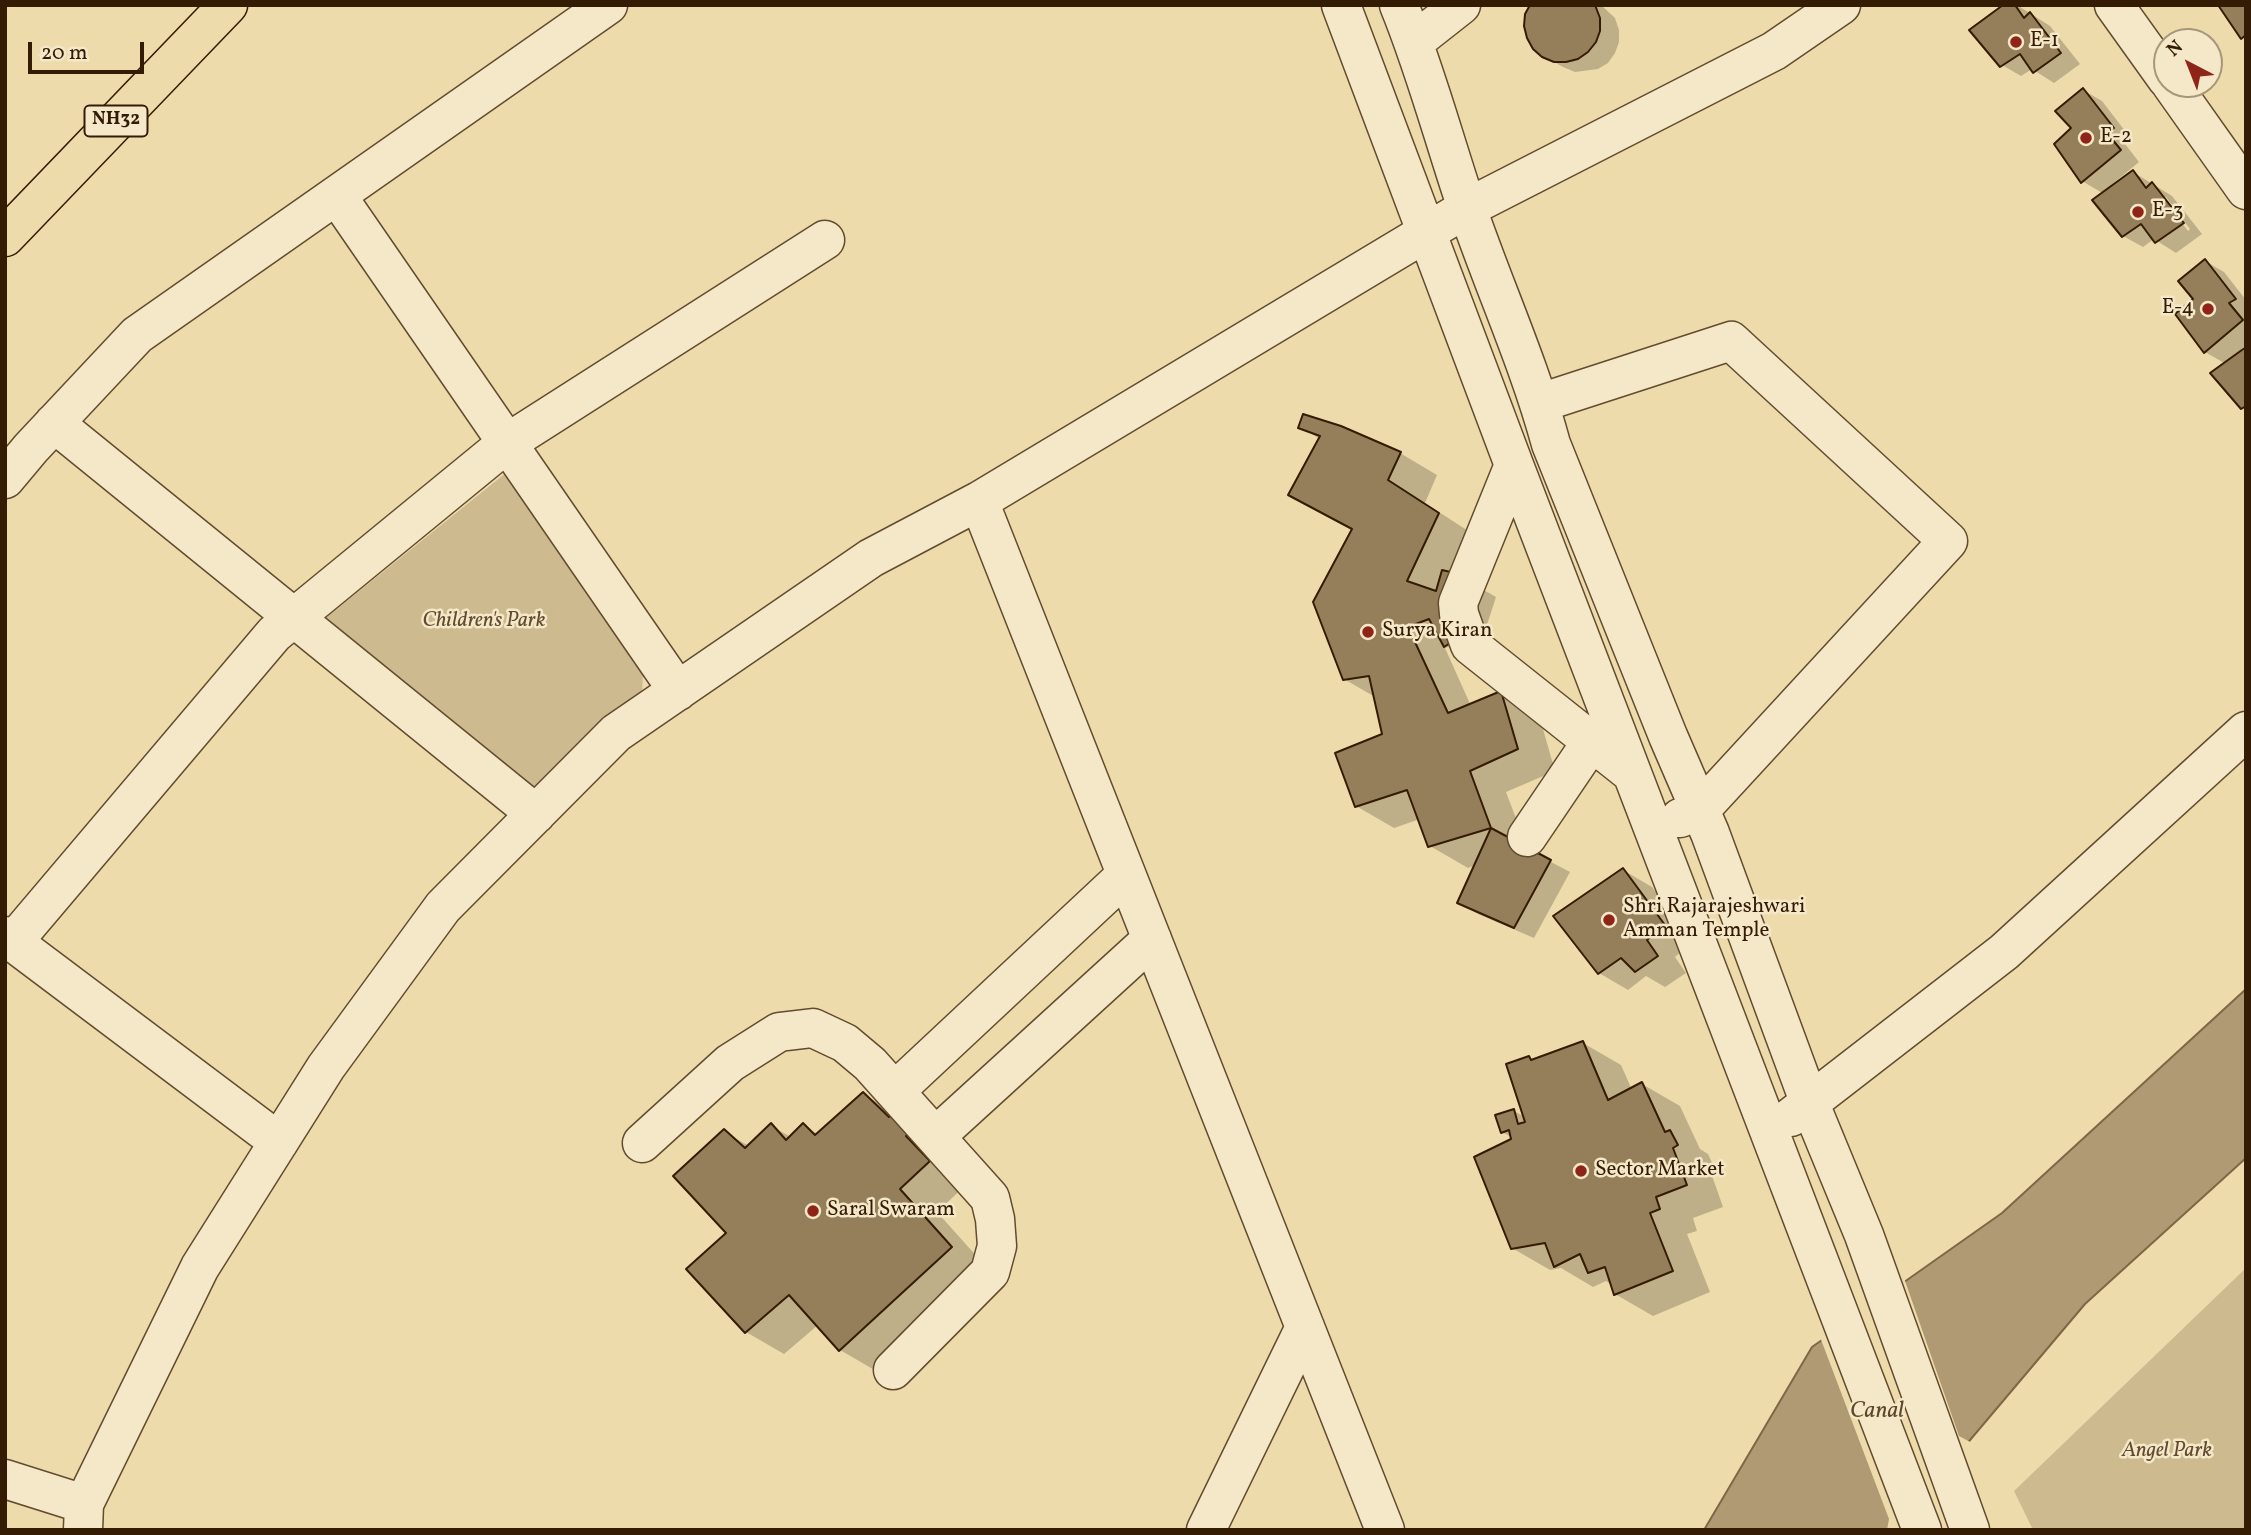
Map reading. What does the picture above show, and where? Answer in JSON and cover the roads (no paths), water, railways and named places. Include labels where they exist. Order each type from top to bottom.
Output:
[{"type":"highway","name":"NH32","points":[[5,237],[228,5]]},
{"type":"street","points":[[5,479],[137,335],[608,5]]},
{"type":"street","points":[[1341,5],[1514,466],[1922,1530]]},
{"type":"street","points":[[1399,5],[1414,42],[1467,208],[1540,403],[1551,444],[1700,810],[1810,1104],[1864,1235],[1970,1530]]},
{"type":"street","points":[[1414,42],[1461,5]]},
{"type":"street","points":[[5,1479],[83,1517],[200,1267],[326,1067],[443,907],[616,733],[871,558],[979,501],[1467,208],[1774,51],[1841,5]]},
{"type":"street","points":[[2113,5],[2153,60]]},
{"type":"street","points":[[2181,98],[2246,190]]},
{"type":"street","points":[[337,196],[678,691]]},
{"type":"street","points":[[279,1142],[9,939],[274,634],[507,443],[825,240]]},
{"type":"street","points":[[1540,403],[1731,341],[1948,541],[1700,810],[1654,829]]},
{"type":"street","points":[[54,423],[536,814]]},
{"type":"street","points":[[1514,466],[1458,603],[1470,645],[1632,774]]},
{"type":"street","points":[[979,501],[1385,1530]]},
{"type":"street","points":[[1770,1131],[1810,1104],[2004,952],[2246,731]]},
{"type":"street","points":[[1527,837],[1592,741]]},
{"type":"street","points":[[895,1091],[1126,875]]},
{"type":"street","points":[[936,1136],[1152,939]]},
{"type":"street","points":[[642,1143],[730,1063],[779,1032],[813,1028],[845,1043],[870,1064],[990,1198],[998,1245],[990,1272],[893,1370]]},
{"type":"street","points":[[1206,1530],[1305,1327]]},
{"type":"water","name":"Canal","points":[[2246,989],[2246,1158],[2085,1304],[1894,1530],[1704,1530],[1812,1347],[2002,1213]]},
{"type":"place","name":"E-1","points":[[2016,42]]},
{"type":"place","name":"E-2","points":[[2086,138]]},
{"type":"place","name":"E-3","points":[[2138,212]]},
{"type":"place","name":"E-4","points":[[2208,309]]},
{"type":"place","name":"Surya Kiran","points":[[1368,632]]},
{"type":"place","name":"Shri Rajarajeshwari Amman Temple","points":[[1609,920]]},
{"type":"place","name":"Sector Market","points":[[1581,1171]]},
{"type":"place","name":"Saral Swaram","points":[[813,1211]]},
{"type":"park label","name":"Children's Park","points":[[484,622]]},
{"type":"park label","name":"Angel Park","points":[[2167,1452]]}]
